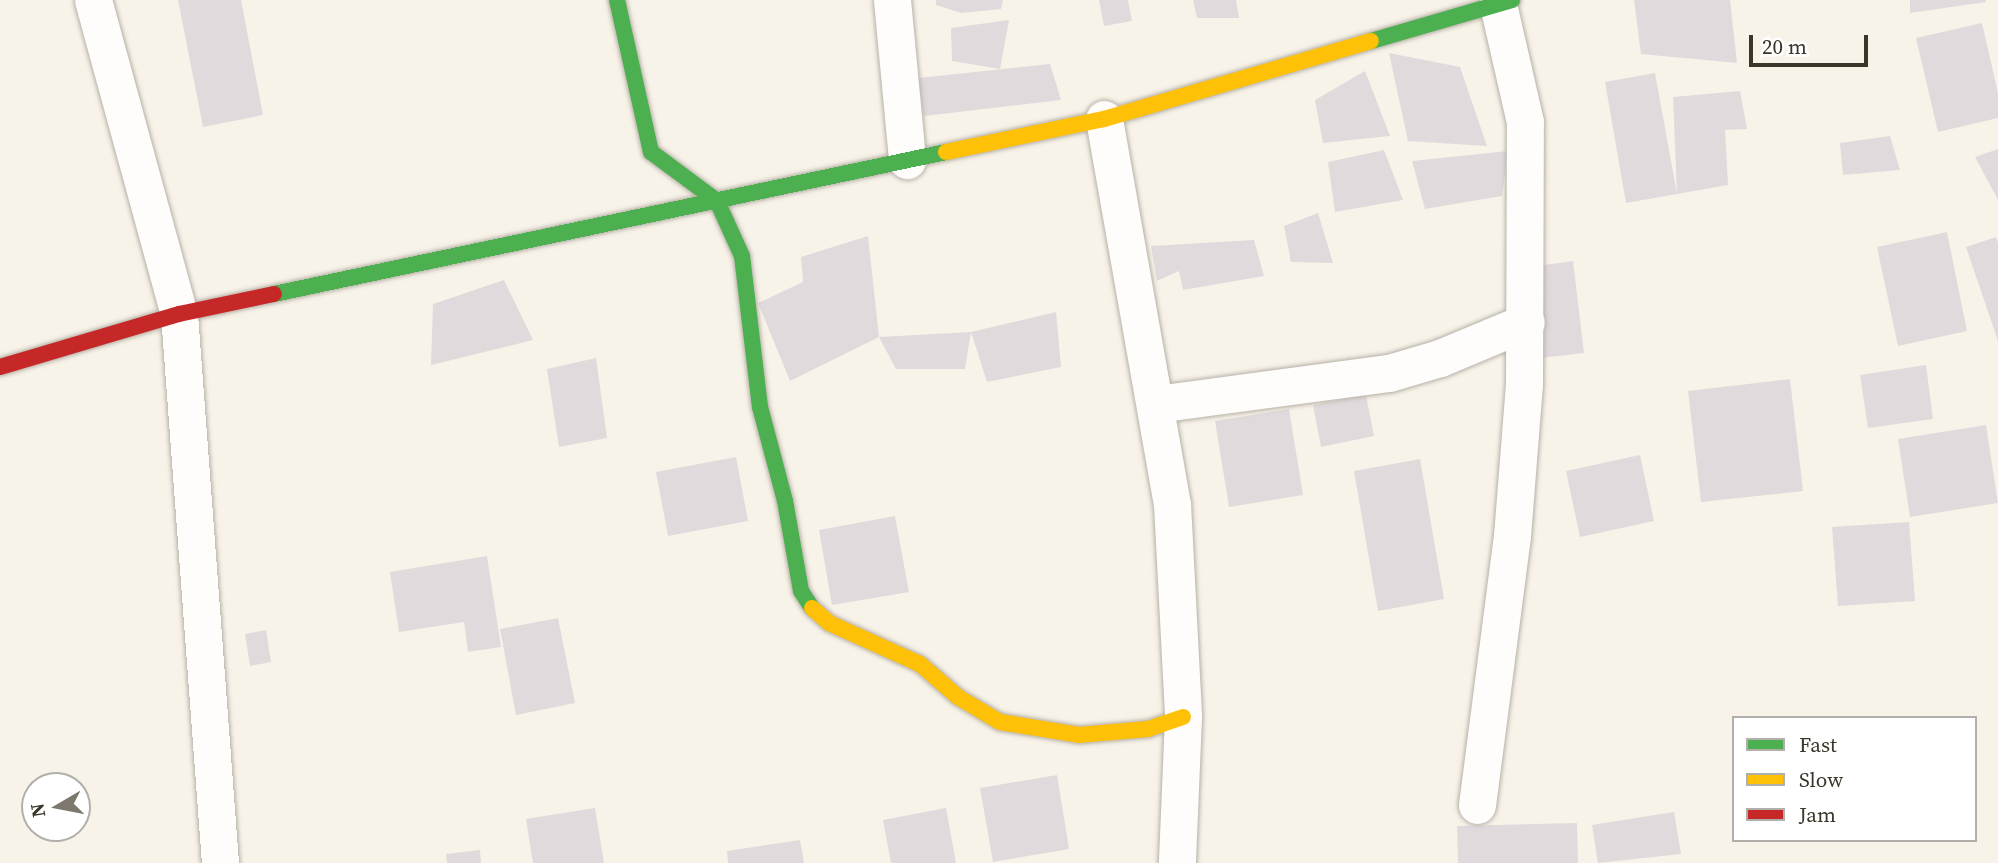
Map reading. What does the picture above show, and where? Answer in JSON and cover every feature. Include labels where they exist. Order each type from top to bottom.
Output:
[{"type":"street","points":[[93,0],[179,314],[220,863]]},
{"type":"street","points":[[617,0],[651,152],[717,201],[742,256],[761,407],[785,500],[801,591],[814,611],[829,623],[920,664],[958,697],[1012,725],[1079,735],[1148,729],[1183,717]]},
{"type":"street","points":[[892,0],[906,160]]},
{"type":"street","points":[[0,367],[179,314],[1104,119],[1502,1],[1525,122],[1526,321],[1512,536],[1477,805]]},
{"type":"street","points":[[1104,119],[1157,404],[1172,504],[1183,717],[1177,863]]},
{"type":"street","points":[[1157,404],[1389,373],[1440,358],[1526,321]]},
{"type":"building","points":[[178,0],[241,0],[263,115],[203,127]]},
{"type":"building","points":[[936,0],[1003,0],[1001,9],[961,13],[936,5]]},
{"type":"building","points":[[1099,0],[1128,0],[1132,21],[1104,26]]},
{"type":"building","points":[[1193,0],[1236,0],[1239,18],[1197,18]]},
{"type":"building","points":[[1634,0],[1730,0],[1737,63],[1641,54]]},
{"type":"building","points":[[1910,0],[1986,0],[1986,2],[1910,13]]},
{"type":"building","points":[[1009,20],[1000,69],[952,61],[951,28]]},
{"type":"building","points":[[1982,23],[1998,93],[1998,118],[1938,132],[1916,38]]},
{"type":"building","points":[[1389,53],[1460,67],[1487,146],[1408,141]]},
{"type":"building","points":[[1050,64],[1061,100],[924,116],[918,78]]},
{"type":"building","points":[[1365,71],[1390,136],[1323,143],[1315,100]]},
{"type":"building","points":[[1655,73],[1677,194],[1626,203],[1605,82]]},
{"type":"building","points":[[1740,91],[1747,129],[1725,130],[1728,185],[1677,194],[1673,97]]},
{"type":"building","points":[[1890,136],[1900,170],[1843,175],[1840,143]]},
{"type":"building","points":[[1998,149],[1998,200],[1975,157]]},
{"type":"building","points":[[1384,150],[1403,200],[1335,212],[1328,162]]},
{"type":"building","points":[[1508,151],[1502,196],[1425,209],[1412,161]]},
{"type":"building","points":[[1318,213],[1333,263],[1291,262],[1284,226]]},
{"type":"building","points":[[1947,232],[1967,331],[1898,346],[1877,247]]},
{"type":"building","points":[[868,236],[879,337],[790,381],[758,303],[803,282],[801,257]]},
{"type":"building","points":[[1996,237],[1998,243],[1998,341],[1966,247]]},
{"type":"building","points":[[1254,240],[1264,276],[1183,290],[1179,271],[1157,281],[1151,246]]},
{"type":"building","points":[[1573,261],[1584,353],[1541,358],[1530,267]]},
{"type":"building","points":[[504,280],[533,340],[431,365],[433,304]]},
{"type":"building","points":[[1056,312],[1061,367],[987,382],[971,332]]},
{"type":"building","points":[[971,332],[965,369],[896,369],[879,337]]},
{"type":"building","points":[[596,358],[607,438],[559,447],[547,369]]},
{"type":"building","points":[[1926,365],[1933,419],[1868,428],[1860,375]]},
{"type":"building","points":[[1790,379],[1803,491],[1701,502],[1688,391]]},
{"type":"building","points":[[1366,395],[1374,436],[1321,447],[1313,405]]},
{"type":"building","points":[[1289,409],[1303,495],[1229,507],[1215,421]]},
{"type":"building","points":[[1986,425],[1998,503],[1910,517],[1898,439]]},
{"type":"building","points":[[1640,455],[1654,521],[1580,537],[1566,471]]},
{"type":"building","points":[[736,457],[748,521],[668,536],[656,472]]},
{"type":"building","points":[[1420,459],[1444,599],[1378,611],[1354,471]]},
{"type":"building","points":[[895,516],[909,592],[832,605],[819,530]]},
{"type":"building","points":[[1909,522],[1915,601],[1838,606],[1832,527]]},
{"type":"building","points":[[487,556],[501,647],[468,652],[464,622],[399,632],[390,572]]},
{"type":"building","points":[[558,618],[575,703],[516,715],[500,629]]},
{"type":"building","points":[[266,630],[271,662],[250,666],[245,634]]},
{"type":"building","points":[[1057,775],[1069,849],[993,862],[980,788]]},
{"type":"building","points":[[595,808],[604,863],[533,863],[526,819]]},
{"type":"building","points":[[946,808],[956,863],[891,863],[883,820]]},
{"type":"building","points":[[1674,812],[1681,854],[1598,863],[1592,825]]},
{"type":"building","points":[[1577,823],[1578,863],[1458,863],[1457,826]]},
{"type":"building","points":[[800,840],[804,863],[728,863],[727,851]]},
{"type":"building","points":[[480,850],[481,863],[447,863],[446,854]]},
{"type":"traffic: fast","points":[[617,0],[651,152],[717,201],[742,256],[760,407],[785,501],[801,591],[812,608]]},
{"type":"traffic: fast","points":[[1371,41],[1512,0]]},
{"type":"traffic: fast","points":[[274,294],[946,152]]},
{"type":"traffic: slow","points":[[946,152],[1104,119],[1371,41]]},
{"type":"traffic: slow","points":[[812,608],[829,623],[920,664],[958,697],[1000,722],[1079,735],[1148,729],[1183,717]]},
{"type":"traffic: jam","points":[[0,367],[179,314],[274,294]]}]
